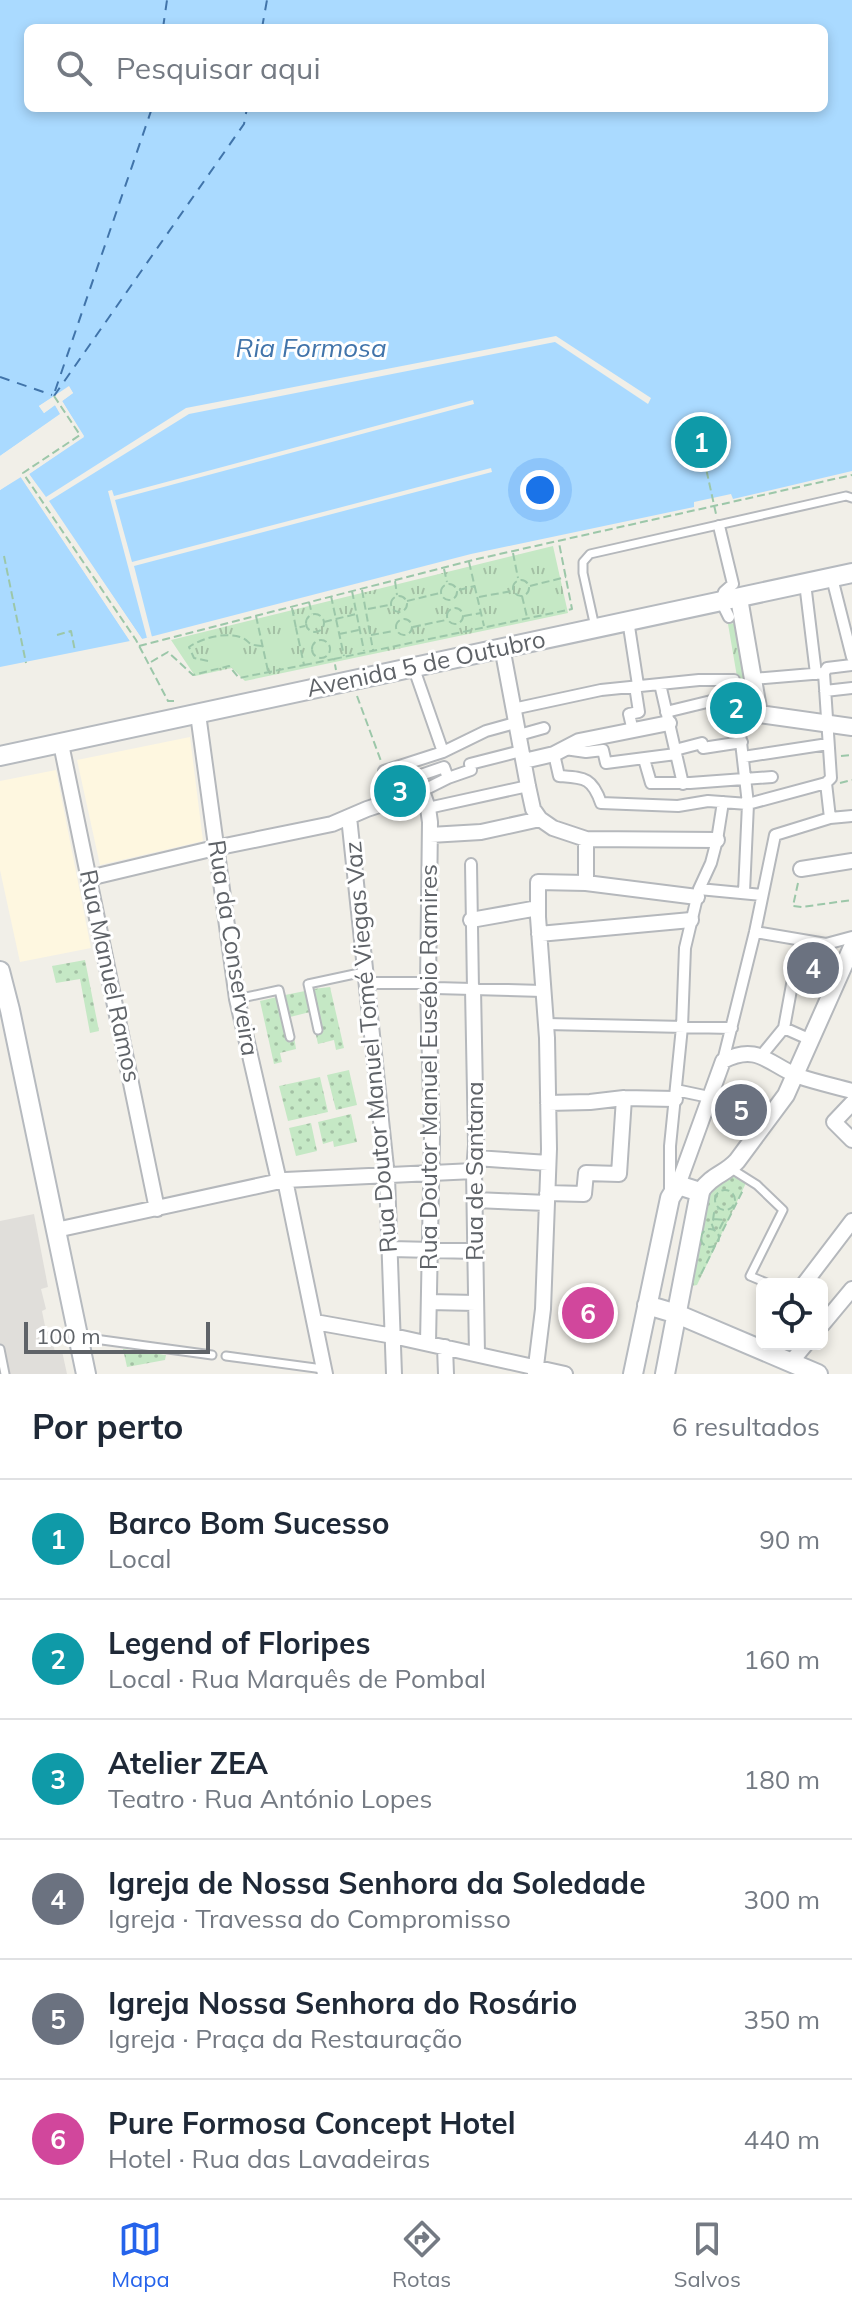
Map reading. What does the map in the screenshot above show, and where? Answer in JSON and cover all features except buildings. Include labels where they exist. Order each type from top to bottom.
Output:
[{"type":"main road","name":"Avenida 5 de Outubro","points":[[0,756],[628,620],[730,605],[852,573]]},
{"type":"main road","points":[[0,971],[86,1374]]},
{"type":"main road","points":[[633,1374],[674,1191],[700,1192],[665,1374]]},
{"type":"main road","points":[[647,1305],[756,1342]]},
{"type":"main road","points":[[641,1328],[672,1335]]},
{"type":"main road","points":[[771,1350],[818,1374]]},
{"type":"street","points":[[719,526],[733,584],[724,592],[753,679],[759,714]]},
{"type":"street","points":[[832,578],[852,657]]},
{"type":"street","points":[[559,752],[559,776],[583,778],[595,786],[601,803],[678,806],[708,801],[748,804],[826,783],[831,778],[825,691],[805,583]]},
{"type":"street","points":[[628,620],[639,712],[629,714],[633,731]]},
{"type":"street","points":[[502,647],[533,809],[540,819],[553,828],[586,839],[717,840]]},
{"type":"street","points":[[753,679],[820,674],[827,668],[852,665]]},
{"type":"street","points":[[413,666],[443,752]]},
{"type":"street","points":[[384,771],[443,752],[486,731],[601,690],[734,680],[748,804],[744,892]]},
{"type":"street","points":[[660,684],[683,784]]},
{"type":"street","points":[[825,691],[852,688]]},
{"type":"street","points":[[559,752],[579,741],[633,731],[736,695]]},
{"type":"street","points":[[738,709],[852,727]]},
{"type":"street","name":"Rua da Conserveira","points":[[198,714],[237,999],[282,1180],[324,1372]]},
{"type":"street","points":[[516,722],[544,728]]},
{"type":"street","points":[[89,878],[332,824],[471,770],[470,764],[559,752],[603,750],[606,763],[644,759],[702,743],[703,748],[742,742]]},
{"type":"street","name":"Rua Manuel Ramos","points":[[61,744],[157,1209]]},
{"type":"street","points":[[743,757],[828,744]]},
{"type":"street","points":[[644,759],[651,783],[683,784],[772,777]]},
{"type":"street","points":[[389,786],[444,767],[448,778]]},
{"type":"street","points":[[666,806],[667,783]]},
{"type":"street","points":[[826,783],[830,818]]},
{"type":"street","points":[[428,808],[528,786]]},
{"type":"street","name":"Rua Doutor Manuel Eusébio Ramires","points":[[422,791],[428,808],[430,835],[428,986],[432,1136],[428,1343]]},
{"type":"street","points":[[674,1191],[670,1146],[682,1027],[685,948],[698,893],[717,840],[723,802]]},
{"type":"street","points":[[674,1191],[723,1061],[775,835],[830,818],[852,816]]},
{"type":"street","name":"Rua Doutor Manuel Tomé Viegas Vaz","points":[[349,817],[387,1177],[394,1374]]},
{"type":"street","points":[[430,835],[481,832],[540,819]]},
{"type":"street","points":[[586,839],[586,883]]},
{"type":"street","points":[[801,869],[852,861]]},
{"type":"street","points":[[471,864],[473,989]]},
{"type":"street","points":[[536,1371],[543,1309],[549,1156],[538,882],[762,895]]},
{"type":"street","points":[[471,920],[538,908]]},
{"type":"street","points":[[539,934],[691,920]]},
{"type":"street","points":[[755,932],[826,944],[852,937]]},
{"type":"street","points":[[761,1056],[784,1028],[800,941]]},
{"type":"street","points":[[700,1192],[710,1179],[730,1168],[786,1095],[852,947]]},
{"type":"street","points":[[365,978],[419,983],[435,988],[543,991]]},
{"type":"street","name":"Rua de Santana","points":[[473,989],[477,1354]]},
{"type":"street","points":[[546,1024],[732,1028]]},
{"type":"street","points":[[784,1028],[811,1040]]},
{"type":"street","points":[[723,1061],[737,1054],[761,1056],[796,1075],[852,1091]]},
{"type":"street","points":[[548,1103],[675,1094],[709,1097]]},
{"type":"street","points":[[475,1200],[584,1194],[586,1173],[619,1174],[624,1098]]},
{"type":"street","points":[[852,1103],[834,1122],[852,1140]]},
{"type":"street","points":[[56,1230],[282,1180],[387,1177],[549,1156]]},
{"type":"street","points":[[809,1278],[852,1221]]},
{"type":"street","points":[[391,1249],[475,1251]]},
{"type":"street","points":[[828,1318],[852,1289]]},
{"type":"street","points":[[429,1302],[476,1303]]},
{"type":"street","points":[[315,1322],[428,1343],[536,1371],[565,1374]]},
{"type":"street","points":[[445,1347],[446,1374]]},
{"type":"street","points":[[791,1362],[801,1350]]},
{"type":"lane","points":[[595,628],[583,573],[586,556],[846,496],[852,498]]},
{"type":"lane","points":[[318,1030],[308,984],[365,978]]},
{"type":"lane","points":[[237,999],[279,990],[290,1037]]},
{"type":"lane","points":[[730,1168],[757,1185],[783,1210],[750,1276],[756,1279]]},
{"type":"lane","points":[[78,1336],[212,1355]]},
{"type":"lane","points":[[0,1349],[5,1374]]},
{"type":"lane","points":[[226,1356],[324,1372]]},
{"type":"path","points":[[54,396],[80,435],[23,473],[136,640],[168,701],[174,702],[178,718]]},
{"type":"path","points":[[676,456],[728,444]]},
{"type":"path","points":[[702,450],[715,506]]},
{"type":"path","points":[[139,646],[443,567],[852,475]]},
{"type":"path","points":[[149,663],[168,652],[193,675],[229,666],[239,678],[572,609],[558,541]]},
{"type":"path","points":[[513,551],[519,580]]},
{"type":"path","points":[[4,556],[26,663]]},
{"type":"path","points":[[469,561],[484,627]]},
{"type":"path","points":[[443,567],[447,584]]},
{"type":"path","points":[[529,586],[566,577]]},
{"type":"path","points":[[394,580],[398,596],[406,601],[441,593]]},
{"type":"path","points":[[519,580],[526,581],[529,586],[522,596],[513,591],[514,583],[519,580]]},
{"type":"path","points":[[447,584],[453,584],[458,590],[451,600],[445,599],[441,593],[442,587],[447,584]]},
{"type":"path","points":[[458,590],[475,586]]},
{"type":"path","points":[[361,589],[373,651]]},
{"type":"path","points":[[352,591],[365,653]]},
{"type":"path","points":[[477,597],[513,591]]},
{"type":"path","points":[[331,596],[344,657]]},
{"type":"path","points":[[390,604],[398,596]]},
{"type":"path","points":[[522,596],[527,618]]},
{"type":"path","points":[[451,600],[453,607]]},
{"type":"path","points":[[390,604],[394,611],[401,612],[406,608],[406,601]]},
{"type":"path","points":[[309,602],[312,615]]},
{"type":"path","points":[[366,609],[390,604]]},
{"type":"path","points":[[292,607],[304,665]]},
{"type":"path","points":[[453,607],[460,609],[463,617]]},
{"type":"path","points":[[447,620],[447,613],[453,607]]},
{"type":"path","points":[[401,612],[402,619]]},
{"type":"path","points":[[457,624],[463,617],[481,613]]},
{"type":"path","points":[[324,622],[357,614]]},
{"type":"path","points":[[312,615],[318,615],[324,622],[316,632],[310,631],[307,625],[312,615]]},
{"type":"path","points":[[256,616],[268,672]]},
{"type":"path","points":[[402,619],[409,621],[412,627],[406,635],[399,635],[396,630],[397,622],[402,619]]},
{"type":"path","points":[[412,627],[447,620],[457,624]]},
{"type":"path","points":[[457,624],[459,633]]},
{"type":"path","points":[[296,628],[307,625]]},
{"type":"path","points":[[339,634],[360,629]]},
{"type":"path","points":[[371,635],[396,630]]},
{"type":"path","points":[[57,635],[71,631],[75,651]]},
{"type":"path","points":[[316,632],[318,641]]},
{"type":"path","points":[[406,635],[407,644]]},
{"type":"path","points":[[208,661],[194,658],[189,647],[208,638],[229,636],[239,637],[250,645],[263,646]]},
{"type":"path","points":[[324,640],[328,644],[328,653],[324,657],[316,656],[313,652],[312,646],[318,641],[324,640]]},
{"type":"path","points":[[334,659],[384,771]]},
{"type":"path","points":[[801,869],[793,906],[852,900]]},
{"type":"path","points":[[724,1211],[733,1206],[746,1183]]},
{"type":"path","points":[[718,1242],[719,1236],[711,1222],[717,1208],[716,1198],[720,1192],[726,1191],[741,1194]]},
{"type":"path","points":[[732,1194],[736,1201]]},
{"type":"path","points":[[698,1278],[736,1201]]},
{"type":"path","points":[[717,1208],[726,1213],[726,1220],[720,1228],[704,1232],[702,1242],[709,1246],[718,1242]]},
{"type":"path","points":[[714,1218],[726,1220]]},
{"type":"shaded area","points":[[190,737],[203,841],[100,865],[77,760]]},
{"type":"shaded area","points":[[56,770],[91,948],[20,962],[0,870],[0,781]]},
{"type":"shaded area","points":[[34,1214],[48,1287],[41,1289],[46,1309],[42,1311],[46,1331],[50,1331],[55,1352],[62,1351],[67,1374],[0,1374],[0,1221]]},
{"type":"green space","points":[[553,546],[568,613],[245,681],[232,668],[195,676],[171,640]]},
{"type":"green space","points":[[741,622],[750,701],[742,706],[728,624]]},
{"type":"green space","points":[[85,960],[99,1031],[90,1033],[80,979],[56,983],[52,966]]},
{"type":"green space","points":[[330,987],[344,1048],[336,1050],[334,1040],[318,1044],[315,1031],[322,1029],[313,989]]},
{"type":"green space","points":[[305,991],[310,1012],[290,1017],[285,995]]},
{"type":"green space","points":[[277,997],[286,1037],[294,1036],[296,1049],[280,1053],[282,1062],[274,1064],[260,1001]]},
{"type":"green space","points":[[349,1070],[357,1105],[336,1110],[327,1075]]},
{"type":"green space","points":[[320,1077],[328,1112],[288,1121],[279,1086]]},
{"type":"green space","points":[[351,1114],[357,1142],[334,1147],[333,1141],[323,1144],[318,1122]]},
{"type":"green space","points":[[311,1123],[317,1151],[296,1156],[289,1128]]},
{"type":"green space","points":[[730,1175],[746,1183],[697,1285],[692,1286],[709,1193],[712,1187]]},
{"type":"green space","points":[[123,1349],[166,1355],[165,1360],[127,1367]]},
{"type":"water","name":"Ria Formosa","points":[[0,0],[852,0],[852,471],[733,499],[731,494],[694,502],[694,507],[471,554],[142,639],[29,474],[84,437],[62,401],[73,393],[69,387],[39,406],[44,413],[55,405],[61,414],[0,456]]},
{"type":"water","points":[[20,476],[130,641],[0,667],[0,490]]},
{"type":"pier","points":[[556,336],[651,398],[648,404],[555,342],[189,414],[49,501],[142,639],[137,640],[25,475],[79,435],[65,413],[0,460],[0,456],[60,414],[55,405],[44,413],[39,406],[69,386],[73,393],[62,401],[84,436],[29,474],[46,497],[186,408]]},
{"type":"pier","points":[[473,400],[474,404],[115,500],[132,562],[491,468],[492,472],[134,566],[152,637],[147,638],[108,491],[112,490],[114,496]]},
{"type":"pier","points":[[21,472],[134,640],[130,641],[21,477],[0,490],[0,485]]},
{"type":"ferry route","points":[[164,24],[167,0]]},
{"type":"ferry route","points":[[263,24],[267,0]]},
{"type":"ferry route","points":[[55,391],[151,112]]},
{"type":"ferry route","points":[[54,396],[244,124],[246,112]]},
{"type":"ferry route","points":[[0,377],[52,395]]},
{"type":"place","name":"Barco Bom Sucesso","points":[[701,442]]},
{"type":"place","name":"Legend of Floripes","points":[[736,708]]},
{"type":"place","name":"Atelier ZEA","points":[[400,791]]},
{"type":"place","name":"Igreja de Nossa Senhora da Soledade","points":[[813,968]]},
{"type":"place","name":"Igreja Nossa Senhora do Rosário","points":[[741,1110]]},
{"type":"place","name":"Pure Formosa Concept Hotel","points":[[588,1313]]}]
